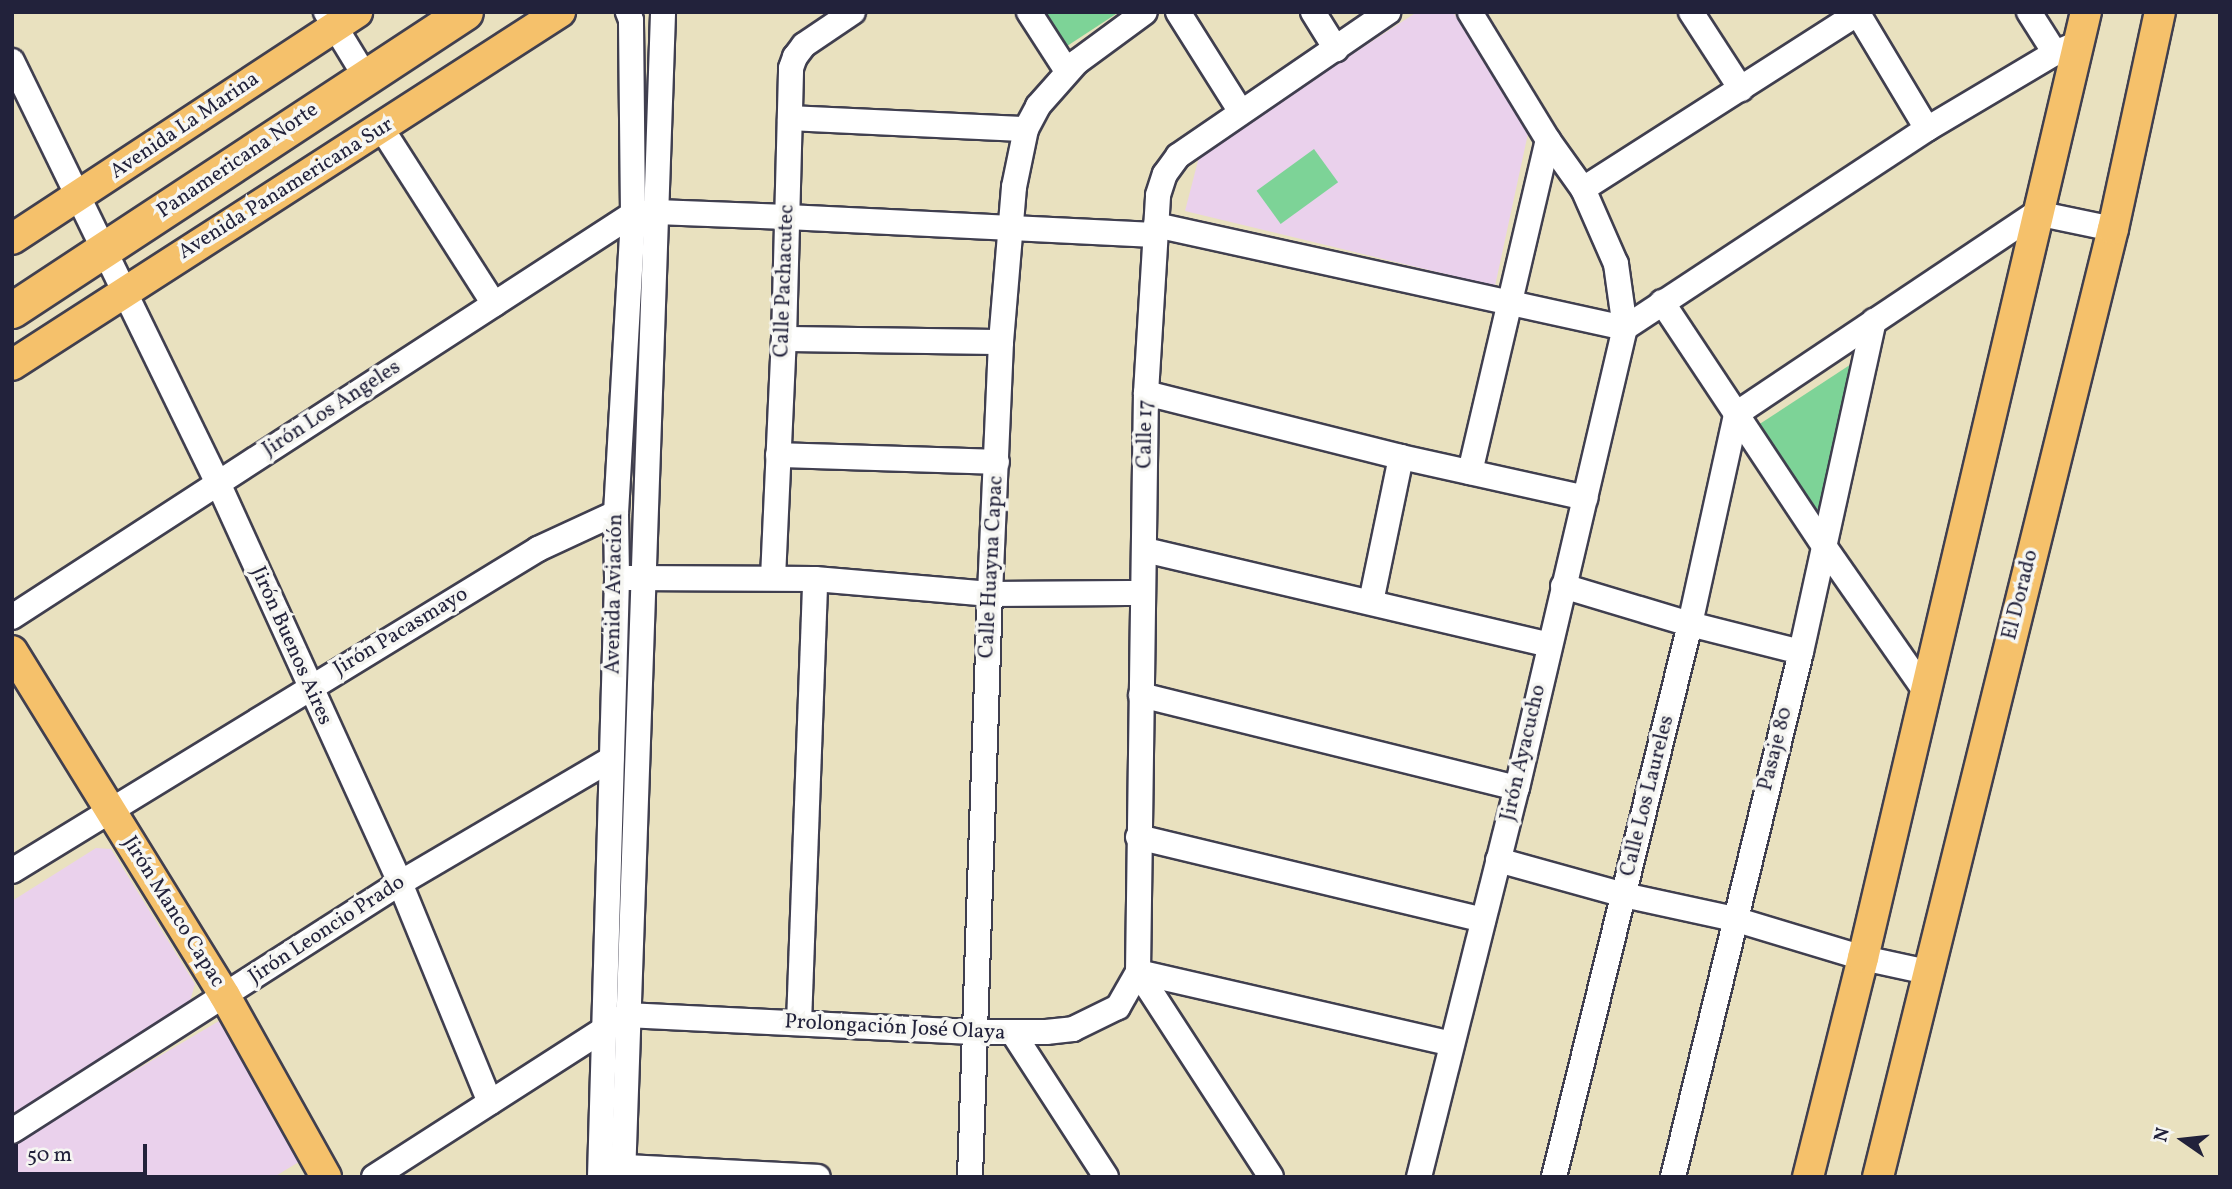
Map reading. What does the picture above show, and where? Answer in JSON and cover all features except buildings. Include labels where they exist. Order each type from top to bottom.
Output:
[{"type":"highway","name":"Panamericana Norte","points":[[12,310],[465,12]]},
{"type":"main road","name":"Avenida Panamericana Sur","points":[[12,365],[560,12]]},
{"type":"main road","points":[[1808,1177],[1863,958],[2036,214],[2067,48],[2086,12]]},
{"type":"main road","name":"El Dorado","points":[[1878,1177],[2113,229],[2160,12]]},
{"type":"main road","name":"Avenida La Marina","points":[[12,239],[78,197],[339,17]]},
{"type":"main road","name":"Jirón Manco Capac","points":[[12,651],[225,996],[326,1177]]},
{"type":"street","name":"Avenida Aviación","points":[[611,1171],[626,1015],[645,576],[645,213],[631,20],[628,12]]},
{"type":"street","name":"Avenida Aviación","points":[[611,1171],[603,1031],[617,578],[616,513],[663,12]]},
{"type":"street","name":"Calle Pachacutec","points":[[773,579],[784,339],[791,68],[804,45],[853,12]]},
{"type":"street","points":[[1029,12],[1068,71]]},
{"type":"street","name":"Calle Huayna Capac","points":[[970,1177],[990,594],[1009,229],[1026,129],[1038,106],[1068,71],[1145,12]]},
{"type":"street","points":[[1178,12],[1241,112]]},
{"type":"street","points":[[1313,12],[1336,49]]},
{"type":"street","name":"Calle 17","points":[[1138,972],[1141,593],[1145,550],[1146,393],[1158,195],[1165,174],[1178,156],[1388,12]]},
{"type":"street","points":[[1470,12],[1548,140],[1583,189],[1616,264],[1626,328]]},
{"type":"street","points":[[1691,12],[1741,89]]},
{"type":"street","points":[[645,213],[787,217],[1009,229],[1155,230],[1626,328],[1927,129],[2067,48],[2029,12]]},
{"type":"street","points":[[1583,189],[1858,13],[1927,129]]},
{"type":"street","points":[[339,17],[365,76]]},
{"type":"street","name":"Jirón Buenos Aires","points":[[12,61],[218,483],[400,883],[490,1102]]},
{"type":"street","points":[[790,118],[1026,129]]},
{"type":"street","points":[[382,129],[494,304]]},
{"type":"street","points":[[1470,472],[1548,140]]},
{"type":"street","name":"Jirón Los Angeles","points":[[12,617],[494,304],[645,213]]},
{"type":"street","points":[[1736,414],[2036,214],[2113,229]]},
{"type":"street","points":[[1662,302],[1824,546],[1925,691]]},
{"type":"street","name":"Pasaje 80","points":[[1673,1177],[1801,652],[1874,321]]},
{"type":"street","name":"Jirón Ayacucho","points":[[1419,1177],[1517,788],[1626,328]]},
{"type":"street","points":[[784,339],[1002,342]]},
{"type":"street","points":[[1146,393],[1401,457],[1587,498]]},
{"type":"street","name":"Calle Los Laureles","points":[[1554,1177],[1690,624],[1736,414]]},
{"type":"street","points":[[778,456],[997,462]]},
{"type":"street","points":[[1371,601],[1401,457]]},
{"type":"street","name":"Jirón Pacasmayo","points":[[12,871],[538,550],[616,513]]},
{"type":"street","points":[[1145,550],[1549,645]]},
{"type":"street","points":[[617,578],[645,576],[815,579],[990,594],[1141,593]]},
{"type":"street","points":[[799,1023],[815,579]]},
{"type":"street","points":[[1563,586],[1690,624],[1801,652]]},
{"type":"street","points":[[1141,695],[1517,788]]},
{"type":"street","name":"Jirón Leoncio Prado","points":[[12,1131],[400,883],[611,759]]},
{"type":"street","points":[[1138,837],[1483,920]]},
{"type":"street","points":[[1498,860],[1624,895],[1734,919],[1863,958],[1928,972]]},
{"type":"street","points":[[1138,972],[1452,1044]]},
{"type":"street","points":[[1138,972],[1271,1177]]},
{"type":"street","name":"Prolongación José Olaya","points":[[626,1015],[973,1032],[1013,1033],[1073,1029],[1118,1007],[1138,972]]},
{"type":"street","points":[[374,1177],[626,1015]]},
{"type":"street","points":[[1013,1033],[1105,1177]]},
{"type":"street","points":[[611,1171],[818,1177]]},
{"type":"shaded area","points":[[1417,12],[1453,12],[1529,129],[1495,286],[1185,211],[1200,153]]},
{"type":"shaded area","points":[[96,848],[111,849],[195,984],[190,1001],[12,1116],[12,901]]},
{"type":"shaded area","points":[[219,1021],[302,1160],[274,1177],[12,1177],[12,1143]]},
{"type":"green space","points":[[1037,12],[1119,12],[1061,50]]},
{"type":"green space","points":[[1314,149],[1338,182],[1281,224],[1257,191]]},
{"type":"green space","points":[[1862,357],[1818,522],[1755,427]]}]
